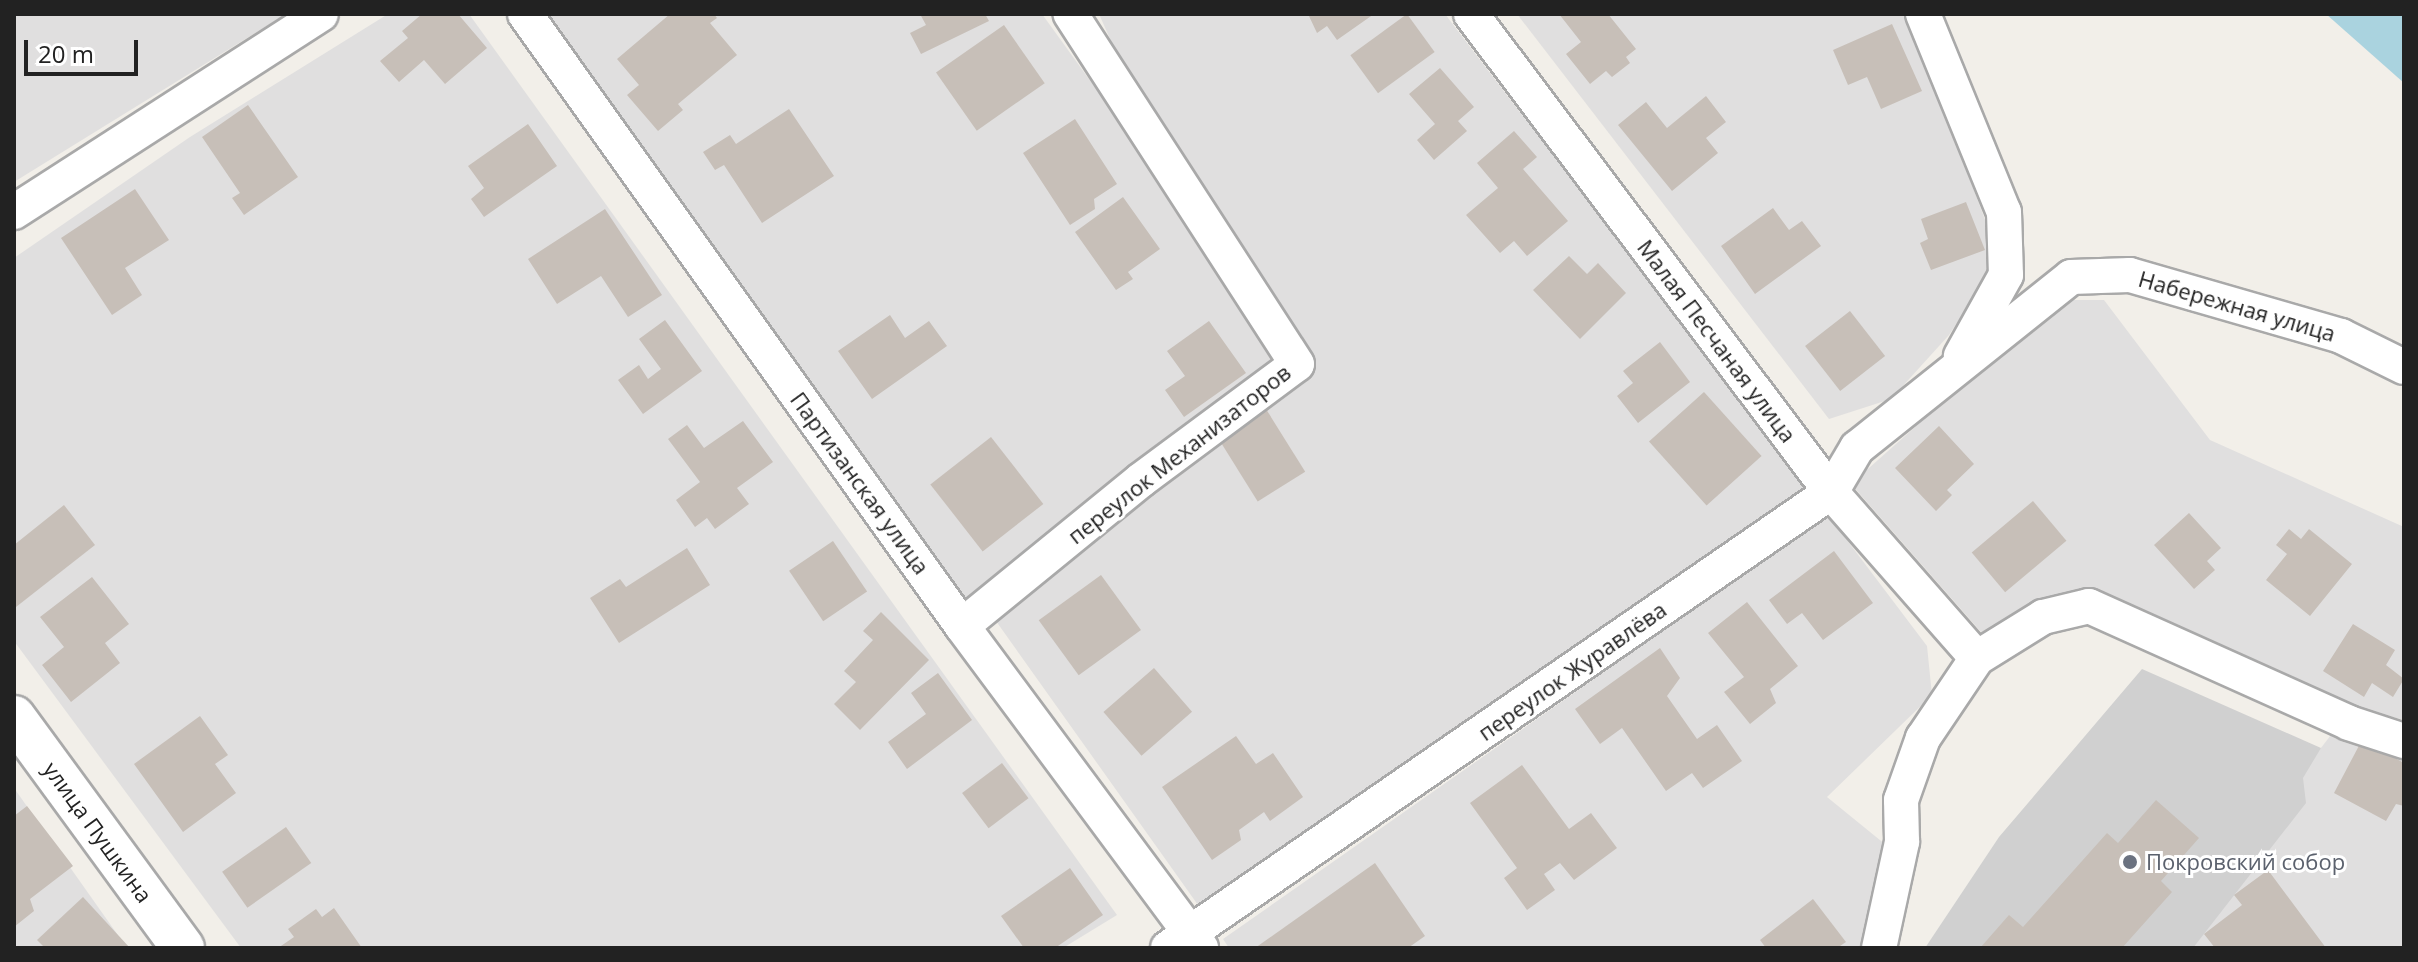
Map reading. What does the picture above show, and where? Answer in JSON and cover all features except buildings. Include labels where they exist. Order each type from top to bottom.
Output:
[{"type":"street","points":[[14,212],[321,14]]},
{"type":"street","name":"Партизанская улица","points":[[525,14],[1187,943]]},
{"type":"street","name":"переулок Механизаторов","points":[[962,626],[1141,480],[1297,364],[1071,14]]},
{"type":"street","name":"Малая Песчаная улица","points":[[1471,14],[1831,492],[1977,658]]},
{"type":"street","points":[[1923,14],[2004,212],[2006,275],[1953,371]]},
{"type":"street","name":"Набережная улица","points":[[1953,371],[2071,277],[2130,275],[2341,336],[2404,367]]},
{"type":"street","name":"переулок Журавлёва","points":[[1187,943],[1831,492],[1857,448],[1953,371]]},
{"type":"street","points":[[1879,948],[1902,842],[1901,800],[1923,738],[1977,658],[2043,617],[2089,606],[2349,723],[2404,741]]},
{"type":"street","name":"улица Пушкина","points":[[14,717],[183,948]]},
{"type":"shaded area","points":[[14,14],[286,14],[14,182]]},
{"type":"shaded area","points":[[388,14],[469,14],[1117,915],[1063,948],[241,948],[14,641],[14,258],[190,137]]},
{"type":"shaded area","points":[[539,14],[1042,14],[1198,230],[1274,363],[964,607]]},
{"type":"shaded area","points":[[1099,14],[1445,14],[1809,490],[1198,905],[991,614],[1306,364],[1119,59]]},
{"type":"shaded area","points":[[1517,14],[1908,14],[1996,249],[1978,290],[1949,335],[1891,399],[1829,419]]},
{"type":"shaded area","points":[[2058,300],[2104,300],[2210,440],[2404,527],[2404,720],[2313,697],[2090,587],[1981,632],[1851,484]]},
{"type":"shaded area","points":[[1828,515],[1927,646],[1932,695],[1827,797],[1886,845],[1868,948],[1229,948],[1223,939]]},
{"type":"shaded area","points":[[2142,669],[2321,748],[2303,778],[2306,803],[2193,948],[1925,948],[1999,837]]},
{"type":"shaded area","points":[[2334,731],[2404,750],[2404,948],[2181,948],[2238,856]]},
{"type":"shaded area","points":[[14,788],[127,948],[14,948]]},
{"type":"water","points":[[2326,14],[2404,14],[2404,83]]},
{"type":"place","name":"Покровский собор","points":[[2130,862]]}]
